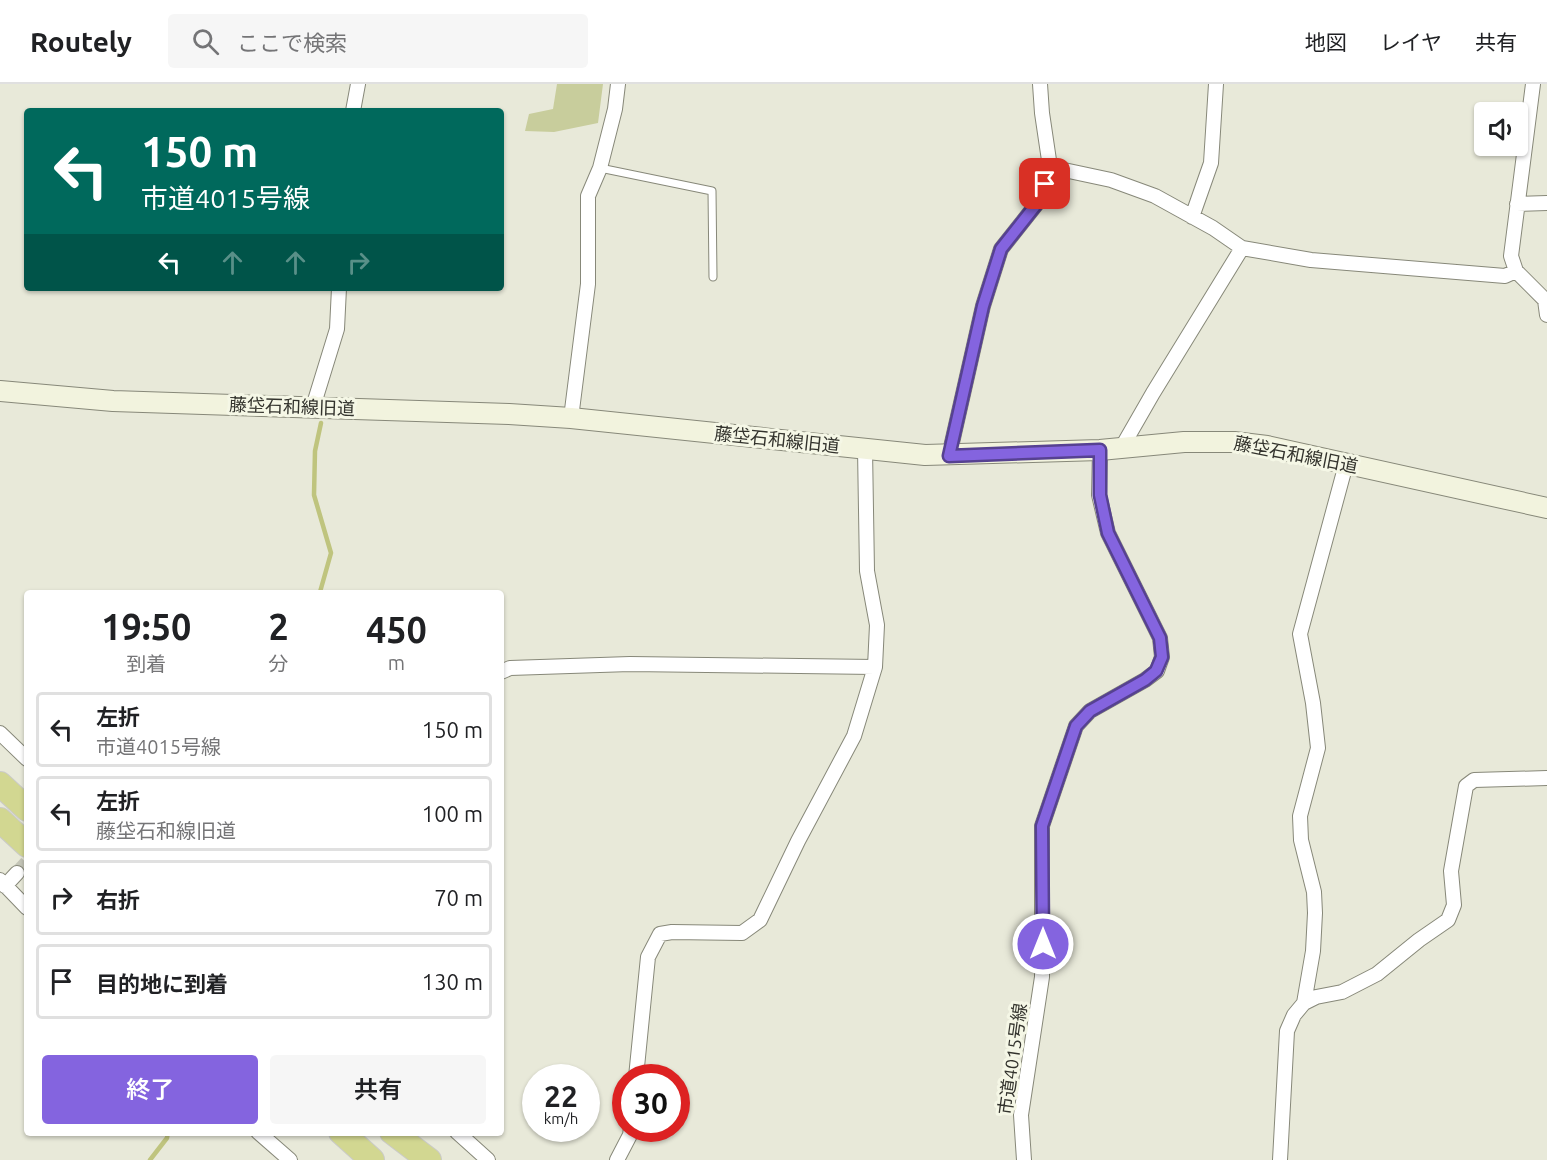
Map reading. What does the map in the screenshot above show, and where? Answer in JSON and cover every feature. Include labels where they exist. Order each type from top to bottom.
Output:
[{"type":"highway","points":[[0,784],[24,806]]},
{"type":"highway","points":[[0,820],[24,842]]},
{"type":"highway","points":[[335,1136],[361,1160]]},
{"type":"highway","points":[[345,1136],[372,1160]]},
{"type":"highway","points":[[382,1136],[409,1160]]},
{"type":"highway","points":[[397,1136],[429,1160]]},
{"type":"street","points":[[354,108],[358,84]]},
{"type":"street","points":[[572,418],[588,284],[588,196],[600,168],[615,109],[618,84]]},
{"type":"street","points":[[949,456],[983,306],[1001,249],[1039,201],[1050,167],[1042,113],[1041,84]]},
{"type":"street","points":[[1192,217],[1211,163],[1216,84]]},
{"type":"street","points":[[1533,84],[1511,256],[1516,271],[1545,300],[1547,315]]},
{"type":"street","points":[[1050,167],[1111,180],[1155,196],[1213,228],[1242,248],[1311,260],[1504,276],[1516,271]]},
{"type":"street","points":[[1517,204],[1547,203]]},
{"type":"street","points":[[1122,447],[1242,248]]},
{"type":"street","points":[[313,407],[336,329],[339,291]]},
{"type":"street","name":"藤垈石和線旧道","points":[[0,391],[113,401],[572,418],[949,456],[1100,450],[1184,442],[1234,442],[1267,446],[1547,508]]},
{"type":"street","points":[[637,1064],[648,957],[660,934],[672,932],[742,933],[760,920],[788,860],[855,736],[875,667],[876,625],[867,571],[865,449]]},
{"type":"street","name":"市道4015号線","points":[[1024,1160],[1022,1115],[1042,977],[1042,826],[1076,726],[1090,711],[1145,680],[1156,671],[1162,657],[1160,638],[1108,533],[1100,495],[1100,450]]},
{"type":"street","points":[[1304,1003],[1314,951],[1315,913],[1314,892],[1301,840],[1300,816],[1318,748],[1313,703],[1300,634],[1346,464]]},
{"type":"street","points":[[504,671],[510,668],[630,664],[875,667]]},
{"type":"street","points":[[0,733],[24,756]]},
{"type":"street","points":[[1280,1160],[1287,1031],[1294,1015],[1304,1003],[1342,992],[1377,974],[1448,920],[1454,905],[1451,871],[1466,786],[1474,780],[1547,778]]},
{"type":"street","points":[[17,873],[3,883],[24,905]]},
{"type":"street","points":[[263,1136],[291,1160]]},
{"type":"street","points":[[461,1136],[488,1160]]},
{"type":"street","points":[[617,1160],[626,1142]]},
{"type":"lane","points":[[600,168],[712,191],[713,277]]},
{"type":"green space","points":[[557,84],[603,84],[598,123],[554,132],[525,131],[529,114],[553,109]]},
{"type":"waterway","points":[[321,423],[315,451],[314,495],[331,553],[321,590]]},
{"type":"waterway","points":[[150,1160],[167,1136]]},
{"type":"tunnel","points":[[17,873],[24,865]]},
{"type":"route","points":[[1043,944],[1042,826],[1076,726],[1090,711],[1145,680],[1156,671],[1162,657],[1160,638],[1108,533],[1100,495],[1100,450],[949,456],[983,306],[1001,249],[1039,201],[1045,184]]}]
